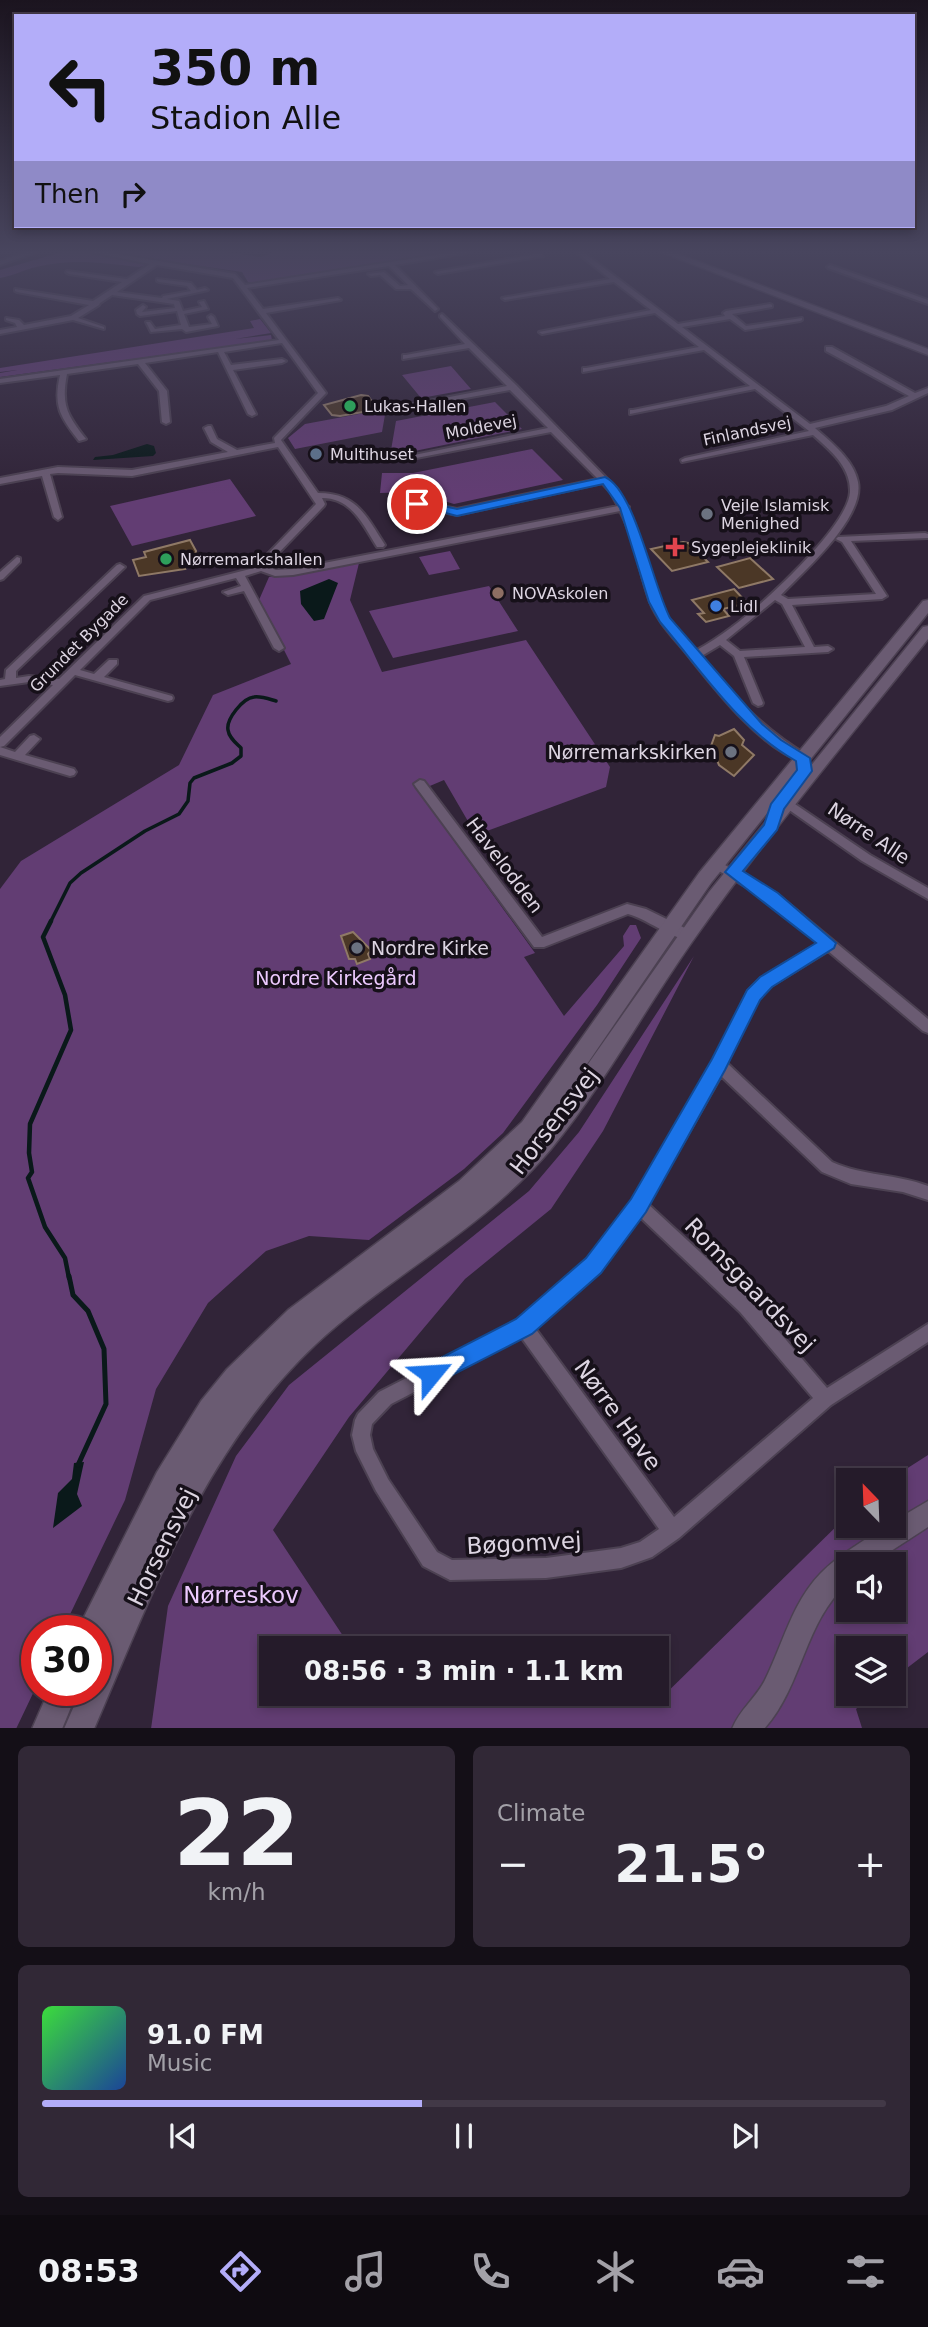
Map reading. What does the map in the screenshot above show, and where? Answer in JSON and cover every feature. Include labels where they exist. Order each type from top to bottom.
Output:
[{"type":"main road","name":"Horsensvej","points":[[100,1615],[179,1458],[236,1379],[294,1320],[465,1192],[499,1163],[530,1129],[725,868],[803,758],[928,604]]},
{"type":"main road","name":"Horsensvej","points":[[725,868],[772,826],[928,630]]},
{"type":"main road","points":[[772,826],[776,807],[805,771],[803,758],[820,752],[875,686],[894,671]]},
{"type":"main road","name":"Horsensvej","points":[[112,1656],[199,1469],[251,1393],[307,1335],[513,1177],[545,1140],[678,931]]},
{"type":"main road","points":[[47,1728],[57,1706]]},
{"type":"main road","name":"Horsensvej","points":[[79,1728],[89,1706]]},
{"type":"street","points":[[278,333],[322,393],[278,436],[280,444],[321,504],[262,568],[275,573],[293,572],[625,507]]},
{"type":"street","name":"Moldevej","points":[[458,333],[605,480],[625,507],[658,608],[757,727],[775,744],[803,758]]},
{"type":"street","name":"Finlandsvej","points":[[684,333],[812,430],[843,457],[851,471],[856,491],[850,512],[831,536],[773,596],[721,641],[695,655]]},
{"type":"street","points":[[877,333],[928,352]]},
{"type":"street","points":[[890,333],[928,347]]},
{"type":"street","points":[[0,381],[284,341]]},
{"type":"street","points":[[406,357],[471,345]]},
{"type":"street","points":[[586,370],[704,348]]},
{"type":"street","points":[[829,349],[916,397]]},
{"type":"street","points":[[220,350],[252,414]]},
{"type":"street","points":[[140,361],[163,391],[166,422]]},
{"type":"street","points":[[229,368],[282,361]]},
{"type":"street","points":[[64,372],[59,401],[61,413],[82,439]]},
{"type":"street","name":"Moldevej","points":[[413,406],[513,387]]},
{"type":"street","points":[[633,412],[756,387]]},
{"type":"street","points":[[812,430],[889,408],[928,390]]},
{"type":"street","points":[[208,428],[214,440],[236,453]]},
{"type":"street","name":"Moldevej","points":[[414,457],[554,429]]},
{"type":"street","name":"Finlandsvej","points":[[685,460],[812,430]]},
{"type":"street","points":[[0,481],[65,470],[132,473],[280,444]]},
{"type":"street","points":[[46,472],[58,517]]},
{"type":"street","points":[[404,500],[457,512],[605,480]]},
{"type":"street","points":[[316,496],[338,497],[351,502],[380,545]]},
{"type":"street","points":[[831,536],[846,541],[925,536]]},
{"type":"street","points":[[773,596],[786,602],[882,596],[846,541]]},
{"type":"street","points":[[0,577],[9,565]]},
{"type":"street","points":[[5,682],[11,670],[120,567]]},
{"type":"street","name":"Grundet Bygade","points":[[0,743],[147,598],[262,568]]},
{"type":"street","points":[[239,575],[279,648]]},
{"type":"street","points":[[111,576],[123,578]]},
{"type":"street","points":[[228,592],[246,588]]},
{"type":"street","points":[[786,602],[811,650]]},
{"type":"street","points":[[721,641],[738,654],[758,703]]},
{"type":"street","points":[[738,654],[828,649]]},
{"type":"street","points":[[96,678],[113,662]]},
{"type":"street","points":[[72,671],[167,698]]},
{"type":"street","points":[[5,682],[40,679],[61,682]]},
{"type":"street","points":[[17,756],[34,739]]},
{"type":"street","points":[[0,751],[69,772]]},
{"type":"street","name":"Havelodden","points":[[420,784],[539,943],[627,909],[642,912],[678,931]]},
{"type":"street","name":"Nørre Alle","points":[[789,804],[866,858],[928,894]]},
{"type":"street","points":[[725,868],[773,897],[928,1027]]},
{"type":"street","name":"Bøgomvej","points":[[828,943],[766,982],[753,995],[719,1065],[639,1206],[593,1266],[524,1326],[385,1398],[364,1420],[361,1435],[365,1451],[415,1539],[430,1559],[450,1570],[546,1568],[621,1558],[645,1550],[671,1531],[825,1399],[928,1332]]},
{"type":"street","points":[[719,1065],[827,1167],[842,1176],[915,1187],[928,1193]]},
{"type":"street","name":"Romsgaardsvej","points":[[639,1206],[746,1306],[825,1399]]},
{"type":"street","name":"Nørre Have","points":[[524,1326],[671,1531]]},
{"type":"street","points":[[869,1552],[928,1513]]},
{"type":"street","points":[[744,1728],[753,1722],[774,1689],[806,1610],[836,1574]]},
{"type":"green space","points":[[225,333],[271,333],[235,339],[271,335],[272,340],[0,377],[0,373],[17,370],[0,372],[0,368]]},
{"type":"green space","points":[[451,366],[471,389],[421,398],[402,375]]},
{"type":"green space","points":[[495,402],[522,429],[390,456],[396,421]]},
{"type":"green space","points":[[386,409],[382,432],[295,449],[288,438],[305,424]]},
{"type":"green space","points":[[532,449],[563,480],[454,504],[414,492],[380,493],[382,473],[413,473]]},
{"type":"green space","points":[[230,479],[256,516],[132,546],[110,506]]},
{"type":"green space","points":[[450,551],[460,569],[429,575],[419,557]]},
{"type":"green space","name":"Nordre Kirkegård","points":[[359,563],[350,600],[382,672],[526,640],[610,767],[606,787],[476,835],[444,780],[418,791],[535,953],[524,957],[564,1016],[624,946],[623,936],[630,925],[636,925],[641,938],[597,1005],[503,1133],[464,1169],[369,1240],[309,1236],[266,1251],[208,1303],[156,1389],[125,1500],[70,1615],[21,1615],[21,1706],[27,1706],[16,1728],[0,1728],[0,889],[21,861],[179,765],[213,695],[291,664],[259,600],[269,577],[293,576]]},
{"type":"green space","points":[[489,586],[518,631],[393,658],[369,611]]},
{"type":"green space","name":"Nørreskov","points":[[694,956],[603,1131],[551,1209],[465,1279],[349,1417],[273,1530],[343,1636],[259,1636],[259,1706],[669,1706],[669,1690],[836,1527],[836,1538],[877,1538],[857,1552],[836,1552],[836,1567],[821,1577],[749,1719],[732,1728],[151,1728],[168,1606],[236,1456],[289,1385],[529,1191],[579,1132]]},
{"type":"green space","points":[[928,1455],[928,1505],[906,1519],[906,1469]]},
{"type":"green space","points":[[928,1521],[928,1652],[906,1669],[906,1636],[836,1636],[836,1706],[860,1706],[856,1709],[862,1728],[755,1728],[810,1612],[836,1586],[836,1622],[906,1622],[906,1552],[880,1552],[902,1538],[906,1538],[906,1535]]},
{"type":"shaded area","points":[[147,444],[154,446],[156,453],[153,456],[93,460],[95,457],[113,455]]},
{"type":"shaded area","points":[[329,579],[338,583],[324,619],[314,621],[301,604],[300,591]]},
{"type":"shaded area","points":[[84,1462],[77,1494],[82,1506],[53,1528],[58,1493],[72,1479],[74,1463]]},
{"type":"building","name":"Lukas-Hallen","points":[[361,395],[368,396],[376,407],[372,408],[374,410],[340,416],[332,415],[324,405]]},
{"type":"building","name":"Nørremarkshallen","points":[[190,540],[196,551],[195,558],[190,565],[183,566],[185,569],[139,576],[133,560],[146,557],[144,552]]},
{"type":"building","points":[[688,543],[708,562],[672,571],[651,549]]},
{"type":"building","points":[[750,558],[773,579],[739,588],[717,567]]},
{"type":"building","name":"Lidl","points":[[734,589],[747,603],[723,609],[729,616],[706,622],[698,614],[704,613],[692,600]]},
{"type":"building","name":"Nørremarkskirken","points":[[734,729],[744,740],[742,745],[754,755],[734,776],[719,765],[711,746],[715,735],[719,736]]},
{"type":"building","name":"Nordre Kirke","points":[[353,932],[371,950],[368,954],[370,959],[357,964],[355,959],[349,959],[341,936]]},
{"type":"waterway","points":[[69,1278],[65,1258],[45,1227],[28,1178],[32,1172],[29,1153],[30,1124],[71,1030],[65,995],[43,937],[70,883],[145,831],[179,814],[188,801],[190,783],[194,778],[232,763],[241,756],[241,748],[231,738],[228,730],[232,715],[240,705],[254,697],[276,701]]},
{"type":"waterway","points":[[69,1276],[73,1295],[88,1311],[104,1349],[106,1404],[78,1465]]},
{"type":"place","name":"Lukas-Hallen","points":[[350,406]]},
{"type":"place","name":"Multihuset","points":[[316,454]]},
{"type":"place","name":"Vejle Islamisk Menighed","points":[[707,514]]},
{"type":"place","name":"Sygeplejeklinik","points":[[675,547]]},
{"type":"place","name":"Nørremarkshallen","points":[[166,559]]},
{"type":"place","name":"NOVAskolen","points":[[498,593]]},
{"type":"place","name":"Lidl","points":[[716,606]]},
{"type":"place","name":"Nørremarkskirken","points":[[731,752]]},
{"type":"place","name":"Nordre Kirke","points":[[357,948]]},
{"type":"route","points":[[417,504],[457,512],[605,480],[625,507],[638,540],[655,602],[664,620],[757,727],[775,744],[803,758],[805,771],[776,807],[772,826],[733,872],[773,897],[828,943],[766,982],[753,995],[719,1065],[639,1206],[593,1266],[524,1326],[431,1374]]}]
